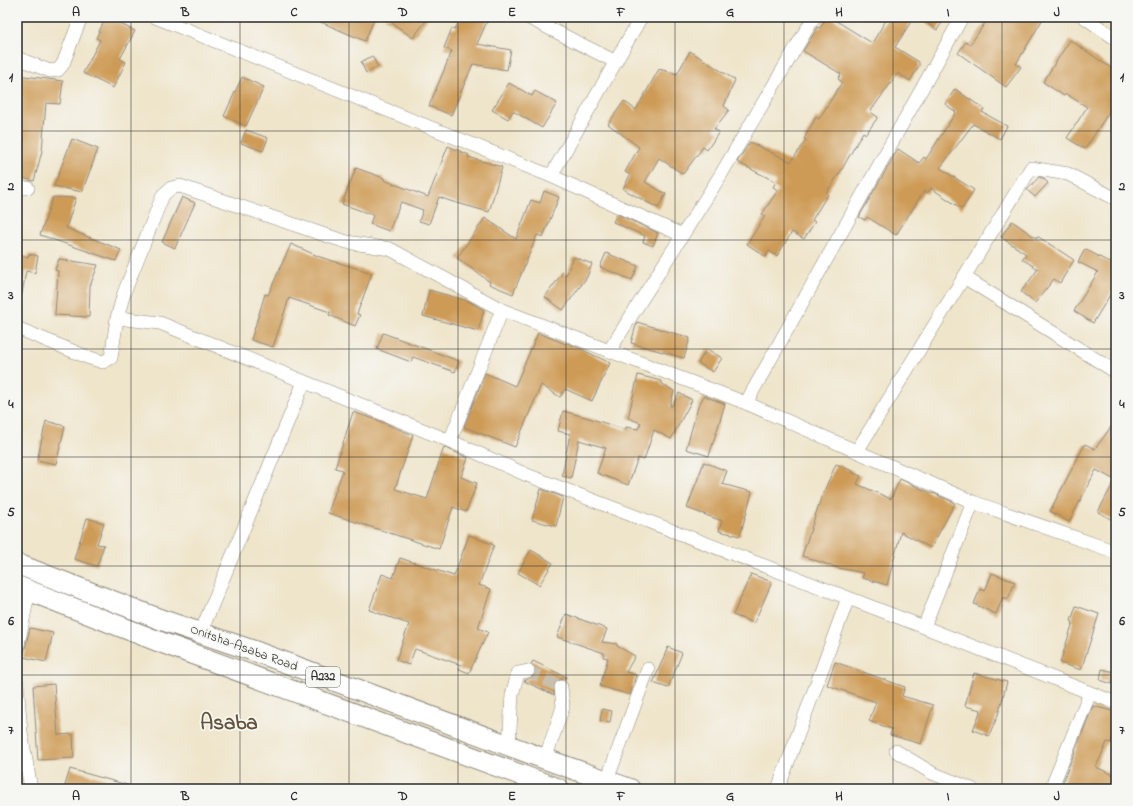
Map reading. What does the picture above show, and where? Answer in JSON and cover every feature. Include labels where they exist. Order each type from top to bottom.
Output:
[{"type":"highway","name":"Onitsha-Asaba Road","points":[[17,564],[162,620],[201,632],[509,746],[630,789]]},
{"type":"highway","name":"A232","points":[[23,588],[160,642],[559,789]]},
{"type":"highway","points":[[470,756],[473,732]]},
{"type":"street","points":[[17,58],[50,71],[58,70],[63,64],[81,17]]},
{"type":"street","points":[[155,17],[551,176],[682,236]]},
{"type":"street","points":[[527,17],[616,62]]},
{"type":"street","points":[[551,176],[641,17]]},
{"type":"street","points":[[609,350],[720,176],[814,17]]},
{"type":"street","points":[[746,403],[962,17]]},
{"type":"street","points":[[1084,17],[1116,39]]},
{"type":"street","points":[[857,451],[1031,168],[1068,174],[1116,199]]},
{"type":"street","points":[[17,328],[103,362],[111,358],[117,318],[124,293],[163,195],[171,188],[180,186],[347,242],[390,249],[502,310],[746,403],[973,502],[1116,552]]},
{"type":"street","points":[[964,277],[1116,372]]},
{"type":"street","points":[[450,441],[502,310]]},
{"type":"street","points":[[117,318],[160,323],[528,474],[1116,703]]},
{"type":"street","points":[[201,632],[304,382]]},
{"type":"street","points":[[924,627],[973,502]]},
{"type":"street","points":[[17,650],[23,588]]},
{"type":"street","points":[[778,789],[848,598]]},
{"type":"street","points":[[606,780],[648,669]]},
{"type":"street","points":[[509,746],[512,695],[518,673],[528,671]]},
{"type":"street","points":[[17,683],[21,732],[31,789]]},
{"type":"street","points":[[545,759],[563,707],[561,688]]},
{"type":"street","points":[[1052,789],[1090,693]]},
{"type":"street","points":[[896,751],[932,773],[972,789]]},
{"type":"building","points":[[106,17],[135,31],[120,59],[126,62],[113,88],[83,73],[100,40],[96,38]]},
{"type":"building","points":[[309,17],[375,17],[365,41]]},
{"type":"building","points":[[384,17],[429,17],[413,38]]},
{"type":"building","points":[[461,17],[489,17],[477,44],[511,50],[507,70],[473,64],[451,115],[429,106],[452,51],[444,48],[452,28],[455,29]]},
{"type":"building","points":[[827,17],[830,17],[872,43],[888,17],[914,17],[895,47],[919,62],[919,66],[910,81],[898,73],[870,112],[878,117],[866,134],[863,132],[842,169],[826,193],[828,194],[812,220],[815,222],[804,239],[792,232],[777,256],[769,251],[766,257],[747,244],[765,216],[762,214],[778,190],[773,187],[776,182],[737,162],[750,142],[791,162],[806,140],[804,139],[816,117],[819,119],[842,82],[838,79],[841,74],[803,51],[818,27],[820,28]]},
{"type":"building","points":[[918,17],[946,17],[937,30]]},
{"type":"building","points":[[989,17],[1044,17],[1016,64],[1021,67],[1006,87],[958,53],[966,42],[970,45]]},
{"type":"building","points":[[1070,40],[1114,70],[1111,75],[1116,79],[1116,101],[1085,149],[1067,138],[1087,107],[1066,94],[1064,96],[1043,82]]},
{"type":"building","points":[[690,51],[735,80],[724,106],[729,110],[714,129],[719,132],[707,150],[703,147],[683,174],[659,158],[645,182],[666,194],[658,208],[623,189],[630,175],[625,172],[639,147],[608,124],[624,101],[636,110],[659,69],[677,74]]},
{"type":"building","points":[[372,56],[378,67],[366,73],[361,62]]},
{"type":"building","points":[[17,75],[63,81],[60,104],[46,103],[42,151],[34,181],[17,177],[17,170],[24,139],[17,138]]},
{"type":"building","points":[[242,77],[264,87],[246,126],[224,116]]},
{"type":"building","points":[[509,83],[532,96],[535,91],[557,103],[542,128],[513,111],[508,119],[492,110]]},
{"type":"building","points":[[955,89],[984,109],[982,112],[1007,126],[1000,139],[973,124],[940,168],[974,190],[962,209],[931,188],[927,193],[924,191],[896,235],[867,217],[865,220],[859,217],[898,149],[919,163],[924,157],[926,159],[956,112],[945,104]]},
{"type":"building","points":[[246,130],[268,138],[263,151],[241,143]]},
{"type":"building","points":[[72,139],[98,149],[82,192],[54,186]]},
{"type":"building","points":[[448,146],[469,155],[468,157],[502,167],[489,212],[439,197],[429,224],[419,221],[423,210],[401,202],[389,231],[370,224],[373,215],[342,204],[356,168],[428,197]]},
{"type":"building","points":[[1039,177],[1043,178],[1048,183],[1035,197],[1027,190]]},
{"type":"building","points":[[544,191],[559,197],[543,237],[537,235],[513,294],[489,284],[490,282],[457,258],[485,218],[516,239],[531,200],[540,203]]},
{"type":"building","points":[[53,197],[76,198],[66,228],[121,250],[116,261],[40,235]]},
{"type":"building","points":[[182,197],[195,203],[175,248],[162,242]]},
{"type":"building","points":[[617,214],[658,233],[653,246],[643,242],[645,236],[613,222]]},
{"type":"building","points":[[1012,221],[1036,238],[1037,236],[1074,260],[1060,283],[1054,279],[1035,303],[1021,292],[1038,269],[1022,259],[1026,254],[1001,237]]},
{"type":"building","points":[[291,244],[320,257],[372,273],[357,314],[360,315],[355,326],[329,315],[330,312],[289,298],[273,347],[251,340],[265,294],[268,295]]},
{"type":"building","points":[[1085,249],[1116,266],[1116,285],[1093,323],[1074,311],[1098,272],[1078,262]]},
{"type":"building","points":[[606,253],[638,266],[632,280],[600,267]]},
{"type":"building","points":[[17,254],[28,257],[29,254],[38,256],[35,273],[26,271],[22,294],[17,293]]},
{"type":"building","points":[[574,257],[592,264],[587,277],[563,310],[545,297],[563,272],[566,275]]},
{"type":"building","points":[[59,259],[98,265],[90,286],[89,317],[55,315],[58,271],[55,270]]},
{"type":"building","points":[[429,290],[468,301],[484,310],[478,331],[423,316]]},
{"type":"building","points":[[637,322],[690,338],[684,358],[631,343]]},
{"type":"building","points":[[383,333],[459,361],[455,372],[413,357],[411,362],[377,349]]},
{"type":"building","points":[[538,333],[579,348],[610,363],[592,401],[565,389],[560,397],[541,385],[515,447],[464,427],[485,373],[515,386]]},
{"type":"building","points":[[707,349],[722,358],[713,372],[698,363]]},
{"type":"building","points":[[638,375],[661,381],[661,383],[674,391],[670,406],[672,406],[679,393],[692,400],[671,439],[654,430],[644,460],[638,458],[628,485],[597,473],[606,448],[579,440],[571,478],[562,476],[570,434],[558,431],[563,411],[626,430],[626,427],[638,429],[641,423],[628,418]]},
{"type":"building","points":[[704,396],[725,404],[709,456],[686,449],[698,407]]},
{"type":"building","points":[[353,412],[413,435],[395,489],[427,499],[444,447],[468,458],[461,477],[477,483],[466,512],[453,507],[439,549],[328,513],[343,470],[335,468]]},
{"type":"building","points":[[1116,420],[1116,522],[1098,512],[1115,480],[1096,470],[1069,522],[1050,511],[1085,444],[1095,449]]},
{"type":"building","points":[[46,421],[65,426],[56,464],[37,460]]},
{"type":"building","points":[[704,462],[727,471],[722,484],[752,492],[740,536],[719,531],[722,521],[687,508]]},
{"type":"building","points":[[836,464],[861,476],[857,484],[891,499],[900,479],[955,503],[931,548],[901,532],[887,585],[862,578],[864,573],[838,568],[802,556],[821,498]]},
{"type":"building","points":[[541,489],[563,497],[556,526],[532,520]]},
{"type":"building","points":[[87,518],[104,523],[97,544],[104,545],[97,566],[74,559]]},
{"type":"building","points":[[469,535],[494,545],[479,585],[491,589],[478,628],[488,632],[469,673],[459,669],[461,665],[415,649],[409,665],[396,660],[409,624],[369,610],[382,574],[393,578],[400,558],[454,576]]},
{"type":"building","points":[[531,550],[553,563],[539,585],[518,573]]},
{"type":"building","points":[[992,573],[1015,582],[1008,599],[1003,597],[996,614],[974,604],[980,589],[985,591]]},
{"type":"building","points":[[751,574],[772,582],[754,623],[733,615]]},
{"type":"building","points":[[1076,606],[1099,614],[1081,670],[1060,663],[1073,622],[1071,621]]},
{"type":"building","points":[[566,614],[607,629],[602,642],[617,644],[617,646],[635,656],[626,672],[636,675],[630,695],[600,686],[608,658],[603,657],[604,653],[557,637]]},
{"type":"building","points":[[30,628],[53,633],[46,662],[23,657]]},
{"type":"building","points":[[668,647],[682,653],[668,688],[653,683]]},
{"type":"building","points":[[533,661],[566,677],[564,680],[560,679],[554,683],[554,695],[524,681],[533,677],[535,674],[536,669],[531,664]]},
{"type":"building","points":[[835,662],[905,687],[902,696],[933,705],[921,744],[890,735],[892,729],[869,721],[876,702],[827,685]]},
{"type":"building","points":[[1102,669],[1115,672],[1112,684],[1100,680]]},
{"type":"building","points":[[974,673],[1007,682],[998,715],[989,736],[973,730],[981,710],[965,706]]},
{"type":"building","points":[[54,684],[58,735],[73,734],[74,758],[38,760],[33,686]]},
{"type":"building","points":[[1093,706],[1116,712],[1116,725],[1111,743],[1107,742],[1096,767],[1116,776],[1116,789],[1060,789]]},
{"type":"building","points":[[602,709],[612,711],[610,722],[600,721]]},
{"type":"building","points":[[70,769],[131,786],[131,789],[64,789]]},
{"type":"tunnel","points":[[528,671],[561,687]]},
{"type":"district","name":"Asaba","points":[[229,724]]}]
